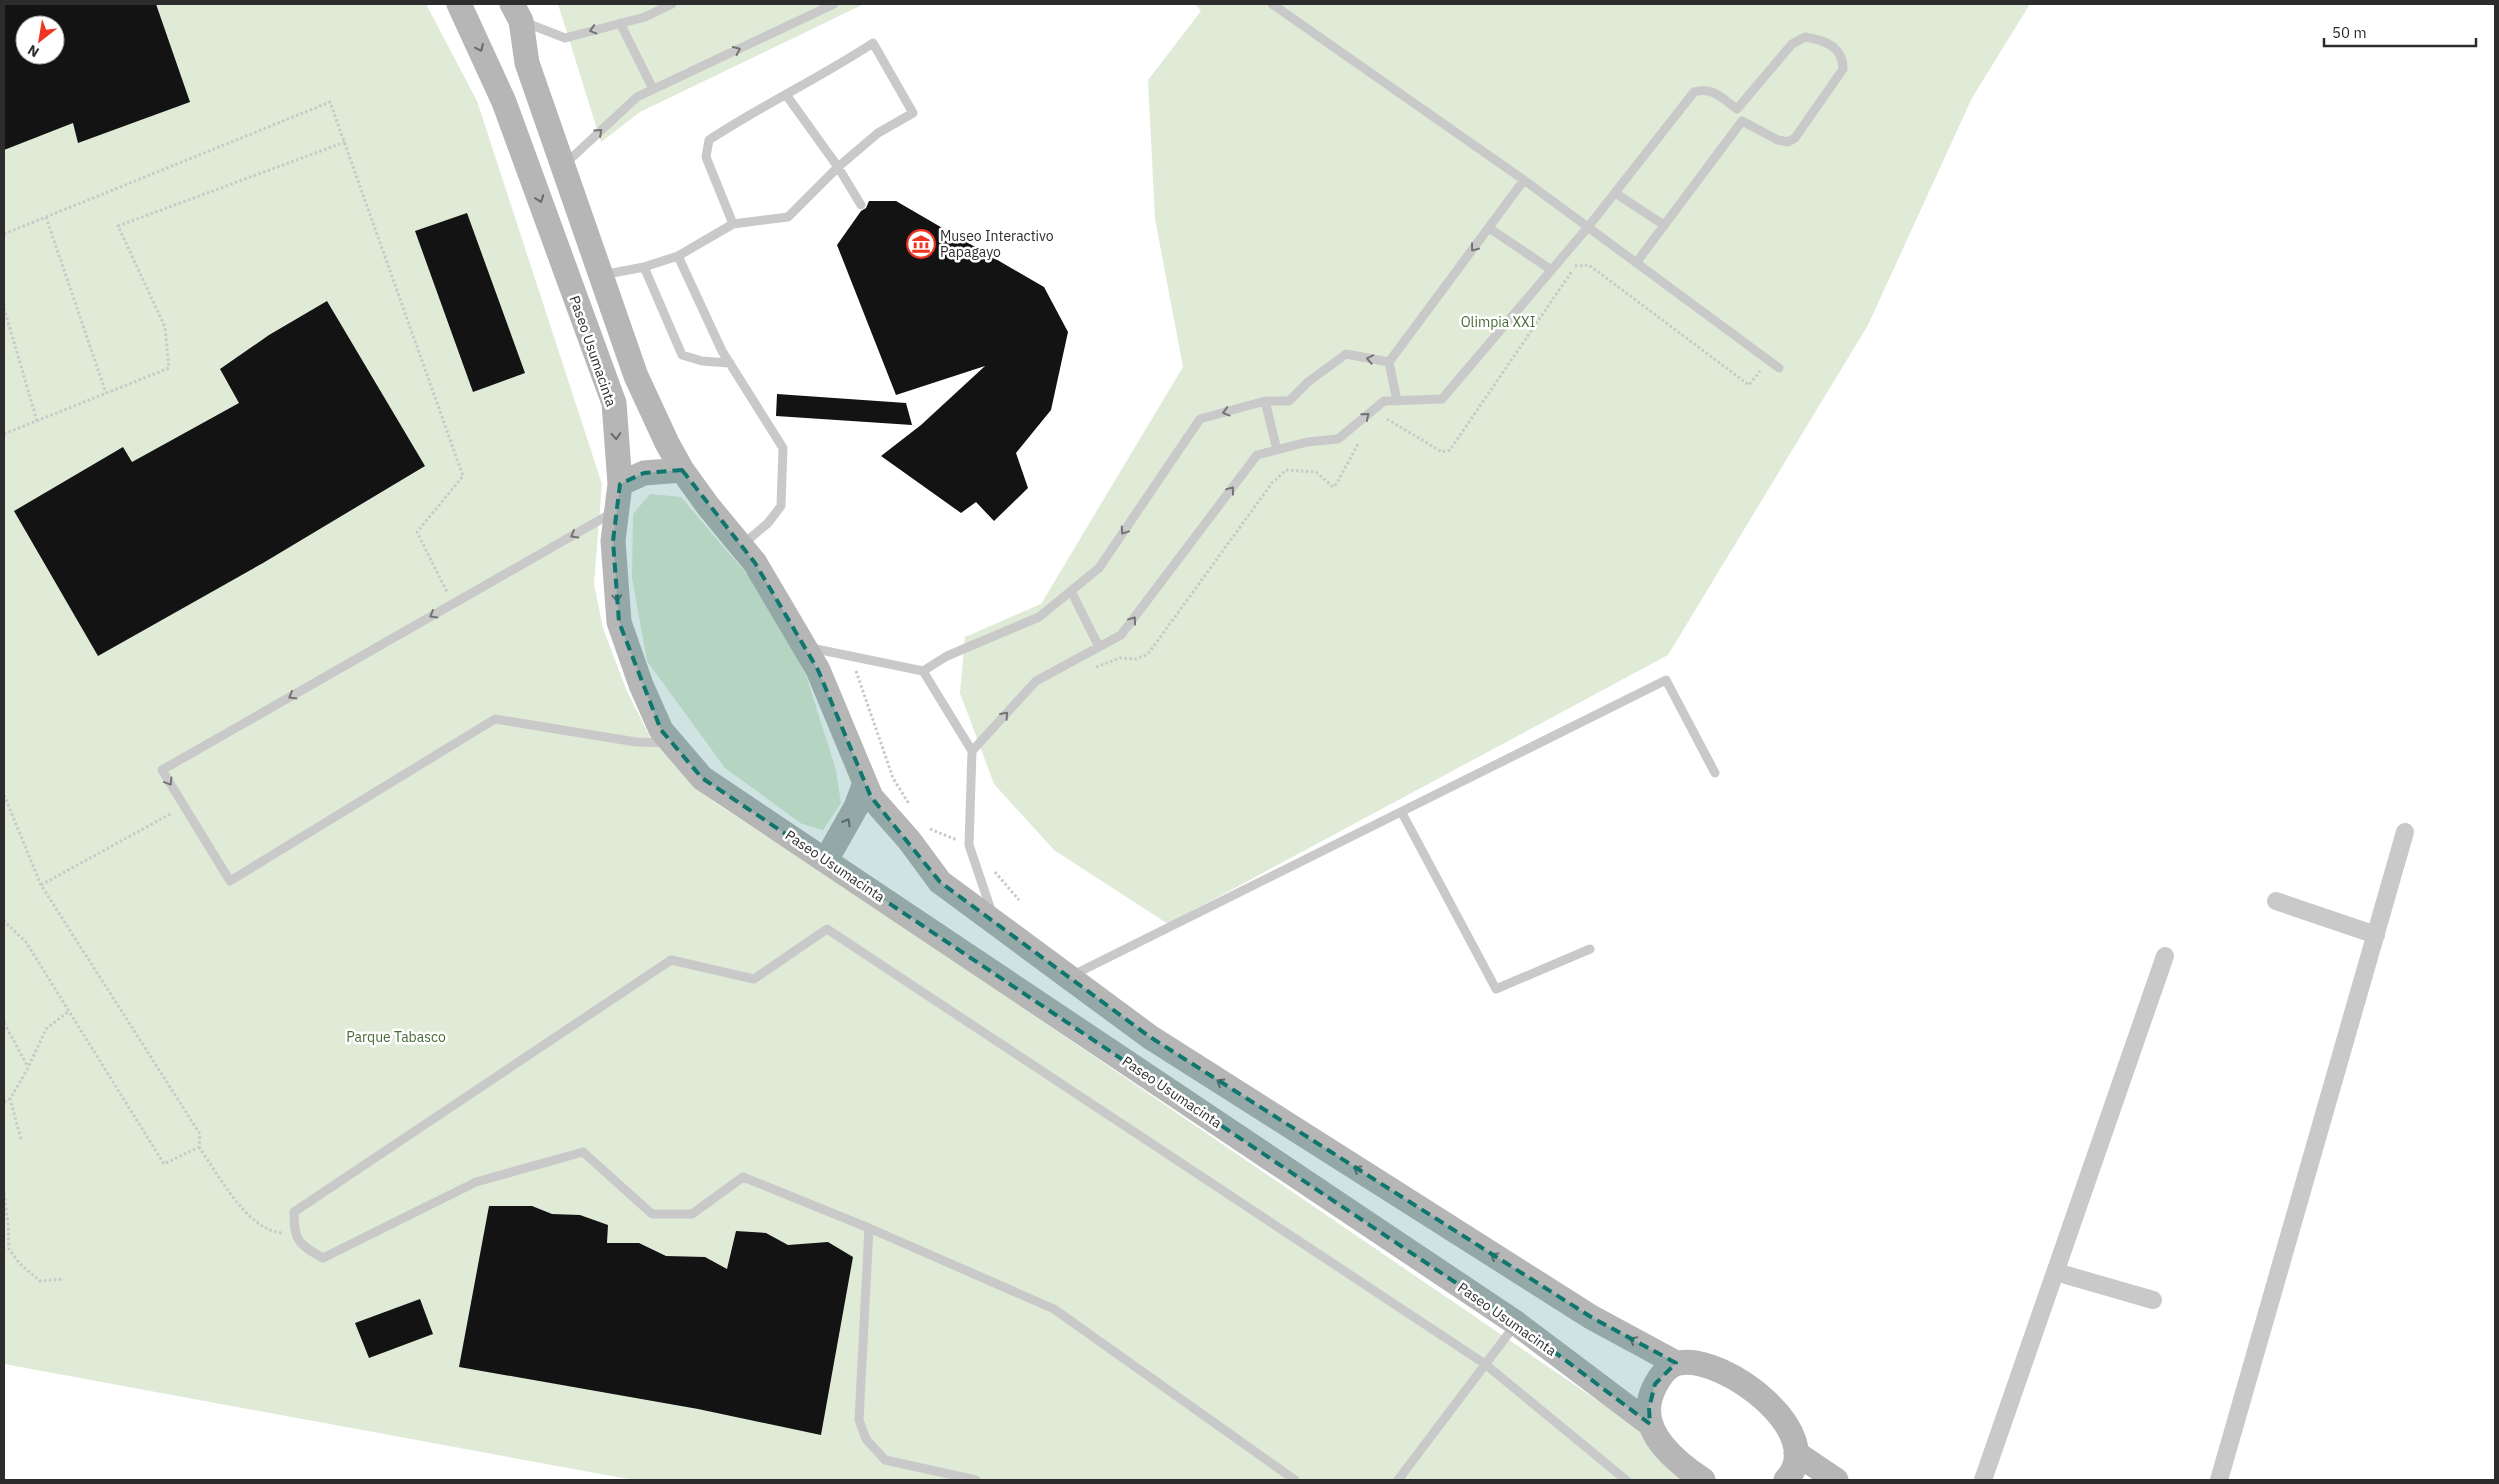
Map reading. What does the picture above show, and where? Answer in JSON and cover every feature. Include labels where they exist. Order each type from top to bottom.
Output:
[{"type":"main road","name":"Paseo Usumacinta","points":[[460,4],[504,102],[614,403],[620,484],[613,541],[619,622],[641,686],[661,730],[702,778],[1516,1323],[1650,1424],[1667,1449],[1684,1467],[1704,1480]]},
{"type":"main road","points":[[517,12],[528,63],[636,376],[682,470],[708,506],[755,563],[818,670],[871,797],[908,840],[940,882],[1150,1037],[1590,1318],[1676,1363],[1688,1362],[1726,1373],[1758,1395],[1774,1407],[1786,1424],[1796,1453],[1794,1472],[1786,1480]]},
{"type":"main road","points":[[620,484],[644,473],[682,470]]},
{"type":"main road","points":[[826,860],[856,807],[865,783]]},
{"type":"main road","points":[[1650,1424],[1650,1403],[1655,1384],[1676,1363]]},
{"type":"main road","points":[[1796,1453],[1836,1480]]},
{"type":"street","points":[[2219,1480],[2405,832]]},
{"type":"street","points":[[2276,901],[2376,935]]},
{"type":"street","points":[[1983,1480],[2165,956]]},
{"type":"street","points":[[2056,1272],[2154,1300]]},
{"type":"lane","points":[[517,12],[565,38],[645,17],[672,4]]},
{"type":"lane","points":[[563,166],[637,97],[834,4]]},
{"type":"lane","points":[[1272,4],[1524,180],[1779,368]]},
{"type":"lane","points":[[620,24],[653,89]]},
{"type":"lane","points":[[972,751],[1036,681],[1122,636],[1257,455],[1307,442],[1338,438],[1384,401],[1442,399],[1550,269],[1588,227],[1694,92],[1702,89],[1712,91],[1737,108],[1742,121],[1778,140],[1788,142],[1794,138],[1843,69],[1843,60],[1830,43],[1805,37],[1792,44],[1737,108]]},
{"type":"lane","points":[[601,275],[644,267],[678,256],[733,224],[788,217],[838,167],[878,133],[913,113],[873,43],[836,68],[787,96],[742,118],[709,140],[706,157],[733,224]]},
{"type":"lane","points":[[787,96],[838,167],[861,205]]},
{"type":"lane","points":[[1636,263],[1742,121]]},
{"type":"lane","points":[[1397,401],[1389,362],[1524,180]]},
{"type":"lane","points":[[1615,193],[1664,225]]},
{"type":"lane","points":[[1489,228],[1550,269]]},
{"type":"lane","points":[[678,256],[730,364],[783,448],[781,506],[768,523],[741,546]]},
{"type":"lane","points":[[644,267],[682,355],[702,361],[730,364]]},
{"type":"lane","points":[[804,646],[923,671],[947,656],[1039,617],[1099,568],[1200,419],[1265,401],[1288,401],[1308,382],[1346,354],[1389,362]]},
{"type":"lane","points":[[1265,401],[1277,450]]},
{"type":"lane","points":[[616,510],[162,770],[230,881],[495,719],[636,742],[673,743]]},
{"type":"lane","points":[[1071,591],[1099,648]]},
{"type":"lane","points":[[923,671],[972,751],[969,845],[995,923]]},
{"type":"lane","points":[[1069,977],[1666,680],[1715,773]]},
{"type":"lane","points":[[1402,813],[1496,989],[1590,949]]},
{"type":"lane","points":[[1296,1480],[1054,1310],[870,1228],[743,1177],[692,1214],[652,1214],[583,1152],[476,1182],[323,1258],[302,1246],[294,1234],[294,1212],[672,960],[754,978],[827,929],[1485,1364],[1626,1480]]},
{"type":"lane","points":[[870,1228],[859,1420],[866,1439],[885,1460],[976,1480]]},
{"type":"lane","points":[[1398,1480],[1516,1323]]},
{"type":"path","points":[[4,234],[330,102],[463,476],[417,532],[453,604]]},
{"type":"path","points":[[4,434],[169,368],[165,327],[118,226],[345,142]]},
{"type":"path","points":[[46,217],[106,394]]},
{"type":"path","points":[[1381,421],[1388,418],[1442,452],[1450,450],[1576,265],[1589,265],[1749,385],[1768,361]]},
{"type":"path","points":[[4,308],[37,421]]},
{"type":"path","points":[[1090,669],[1120,658],[1136,659],[1148,654],[1272,483],[1286,470],[1316,472],[1333,487],[1337,483],[1362,435]]},
{"type":"path","points":[[851,656],[893,778],[913,810]]},
{"type":"path","points":[[4,795],[41,884],[200,1134],[199,1147],[249,1218],[273,1232],[294,1234]]},
{"type":"path","points":[[41,884],[184,806]]},
{"type":"path","points":[[923,826],[969,845]]},
{"type":"path","points":[[990,867],[1019,900]]},
{"type":"path","points":[[4,921],[26,942],[164,1164],[199,1147]]},
{"type":"path","points":[[4,1102],[10,1098],[28,1068],[46,1029],[69,1011]]},
{"type":"path","points":[[4,1023],[28,1068]]},
{"type":"path","points":[[10,1098],[21,1139]]},
{"type":"path","points":[[4,1193],[9,1249],[14,1257],[40,1281],[64,1279]]},
{"type":"highlighted area","points":[[682,470],[755,563],[818,670],[871,797],[940,882],[1150,1037],[1591,1317],[1676,1363],[1655,1384],[1649,1408],[1650,1424],[1516,1323],[702,778],[661,730],[619,622],[613,541],[620,484],[644,473]]},
{"type":"green space","name":"Parque Tabasco","points":[[4,4],[426,4],[477,101],[602,484],[594,584],[603,628],[626,689],[651,739],[714,802],[899,923],[1632,1424],[1687,1480],[633,1480],[4,1364]]},
{"type":"green space","points":[[558,4],[864,4],[640,112],[601,142]]},
{"type":"green space","name":"Olimpia XXI","points":[[1195,4],[2030,4],[1972,98],[1868,325],[1668,655],[1168,924],[1054,850],[994,784],[960,693],[965,637],[1041,604],[1183,367],[1155,219],[1148,80],[1201,11]]},
{"type":"green space","points":[[650,494],[681,497],[762,592],[807,678],[836,770],[841,803],[823,830],[802,824],[725,768],[647,661],[632,578],[633,514]]},
{"type":"building","points":[[4,4],[156,4],[190,102],[78,143],[73,123],[4,150]]},
{"type":"building","points":[[869,201],[896,201],[1044,287],[1068,332],[1051,410],[1016,453],[1028,488],[994,521],[976,502],[961,513],[881,456],[921,425],[985,366],[896,395],[837,245],[861,211],[866,208]]},
{"type":"building","points":[[467,213],[525,373],[473,392],[415,231]]},
{"type":"building","points":[[327,301],[425,466],[263,563],[98,656],[14,511],[123,447],[132,462],[239,403],[220,369],[269,335]]},
{"type":"building","points":[[777,394],[906,403],[912,425],[776,416]]},
{"type":"building","points":[[489,1206],[532,1206],[552,1214],[580,1215],[608,1225],[607,1243],[639,1243],[666,1256],[705,1257],[727,1269],[736,1231],[766,1233],[788,1245],[828,1242],[853,1257],[821,1435],[698,1409],[459,1367]]},
{"type":"building","points":[[420,1299],[433,1334],[369,1358],[355,1323]]},
{"type":"place","name":"Museo Interactivo Papagayo","points":[[921,244]]}]
